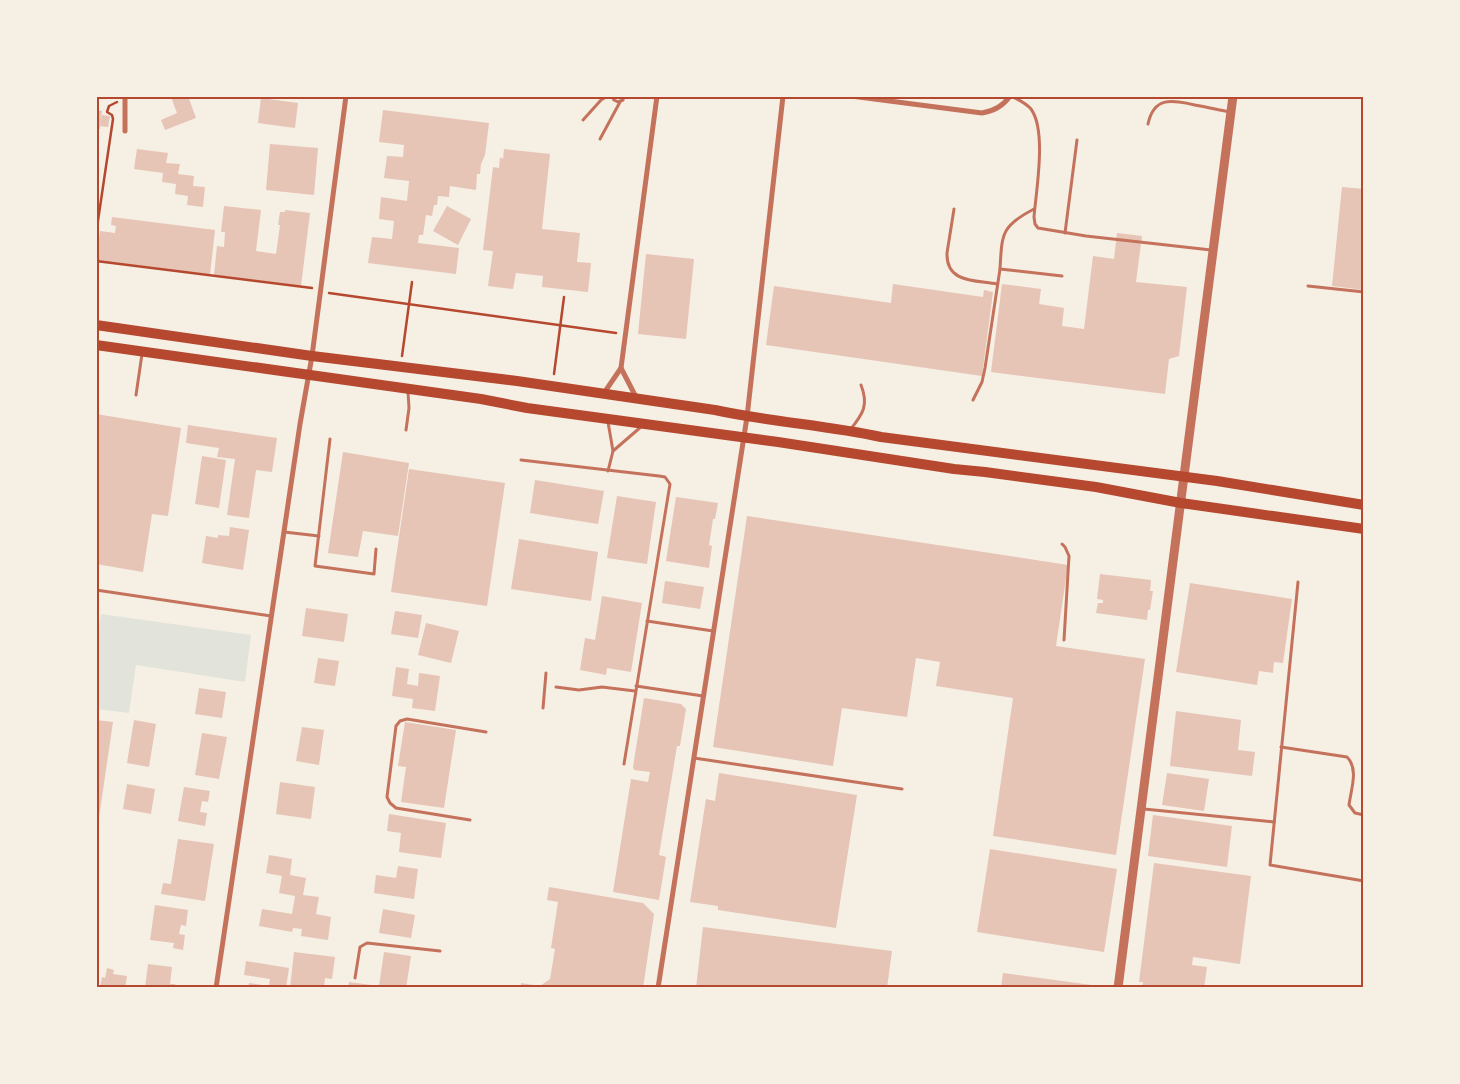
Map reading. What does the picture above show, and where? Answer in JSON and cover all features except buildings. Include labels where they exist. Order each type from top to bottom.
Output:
[{"type":"main road","points":[[96,325],[400,368],[552,386],[715,410],[747,417],[850,430],[881,437],[1184,477],[1364,505]]},
{"type":"main road","points":[[96,345],[408,388],[527,408],[743,437],[954,469],[1096,487],[1181,503],[1364,529]]},
{"type":"street","points":[[216,988],[312,356],[346,96]]},
{"type":"street","points":[[603,394],[621,368],[657,96]]},
{"type":"street","points":[[658,988],[747,417],[782,96]]},
{"type":"street","points":[[851,96],[982,113],[1000,107],[1011,96]]},
{"type":"street","points":[[1118,988],[1233,96]]},
{"type":"street","points":[[123,98],[125,131]]},
{"type":"street","points":[[621,368],[627,383],[637,399]]},
{"type":"lane","points":[[583,120],[608,96]]},
{"type":"lane","points":[[612,96],[615,101],[620,102]]},
{"type":"lane","points":[[600,138],[624,96]]},
{"type":"lane","points":[[1011,96],[1023,102],[1029,108],[1036,122],[1039,155],[1034,208],[1035,224],[1038,228],[1213,251]]},
{"type":"lane","points":[[1148,124],[1150,115],[1155,107],[1161,103],[1173,101],[1231,112]]},
{"type":"lane","points":[[1065,233],[1078,140]]},
{"type":"lane","points":[[973,400],[982,382],[986,368],[1003,236],[1007,227],[1034,208]]},
{"type":"lane","points":[[954,209],[947,253],[950,270],[964,278],[997,284]]},
{"type":"lane","points":[[1000,269],[1062,276]]},
{"type":"lane","points":[[1308,286],[1364,292]]},
{"type":"lane","points":[[136,395],[142,351]]},
{"type":"lane","points":[[850,430],[864,409],[865,396],[861,385]]},
{"type":"lane","points":[[406,430],[409,408],[408,388]]},
{"type":"lane","points":[[608,418],[613,451],[608,471]]},
{"type":"lane","points":[[613,451],[644,424]]},
{"type":"lane","points":[[330,440],[315,566],[374,574],[376,549]]},
{"type":"lane","points":[[521,460],[665,477],[670,484],[624,764]]},
{"type":"lane","points":[[284,532],[319,536]]},
{"type":"lane","points":[[1062,544],[1069,556],[1064,640]]},
{"type":"lane","points":[[1298,582],[1270,865],[1364,882]]},
{"type":"lane","points":[[96,590],[272,616]]},
{"type":"lane","points":[[647,621],[713,631]]},
{"type":"lane","points":[[543,708],[546,672]]},
{"type":"lane","points":[[556,687],[579,690],[602,687],[635,689],[703,696]]},
{"type":"lane","points":[[470,820],[396,808],[390,803],[387,797],[396,726],[400,721],[407,719],[486,732]]},
{"type":"lane","points":[[1281,747],[1347,757],[1352,762],[1354,769],[1349,805],[1355,813],[1364,815]]},
{"type":"lane","points":[[694,758],[902,789]]},
{"type":"lane","points":[[1140,809],[1274,822]]},
{"type":"lane","points":[[355,978],[362,944],[440,950]]},
{"type":"path","points":[[96,234],[113,119],[112,115],[107,112],[109,106],[123,98]]},
{"type":"path","points":[[96,261],[310,288],[320,292],[625,334]]},
{"type":"path","points":[[400,368],[412,282]]},
{"type":"path","points":[[552,386],[564,296]]},
{"type":"shaded area","points":[[101,614],[251,635],[245,682],[136,665],[129,713],[96,709],[96,647]]}]
